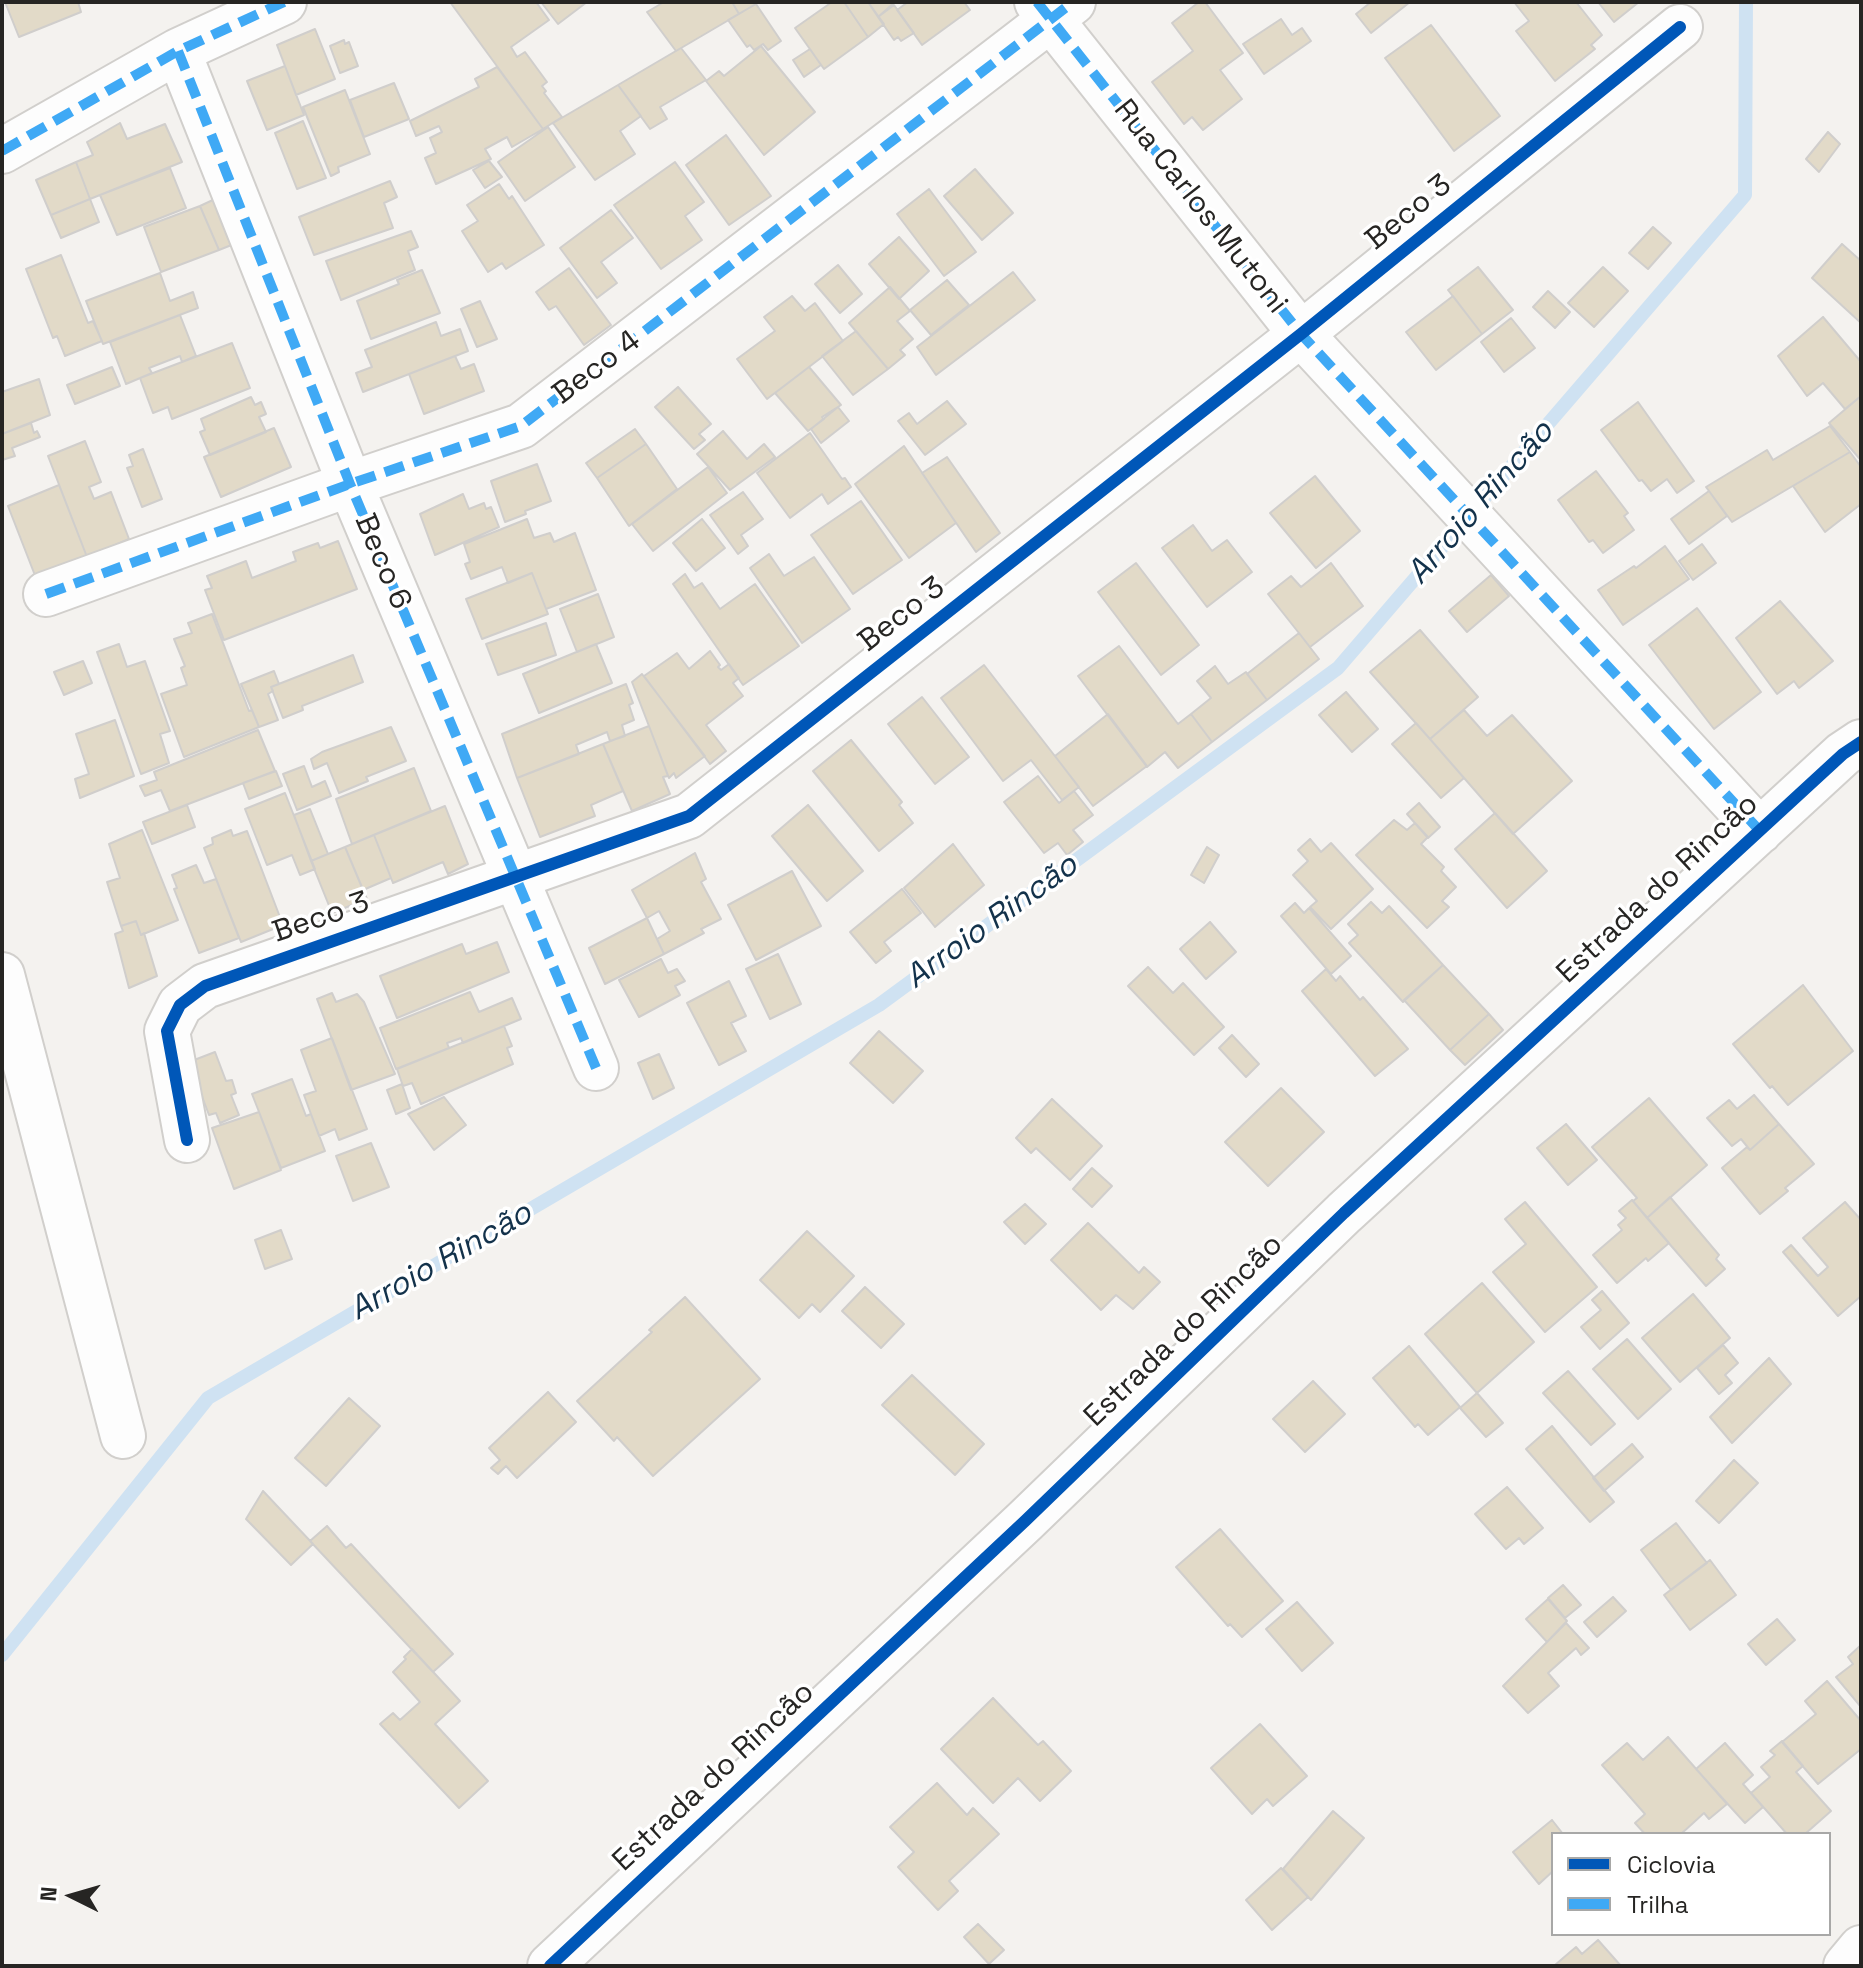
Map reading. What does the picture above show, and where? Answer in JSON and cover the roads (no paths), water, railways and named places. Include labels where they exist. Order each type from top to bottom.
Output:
[{"type":"street","points":[[2,151],[178,51],[284,2]]},
{"type":"street","name":"Rua Carlos Mutoni","points":[[1054,8],[1301,334],[1760,831]]},
{"type":"street","name":"Beco 4","points":[[46,594],[521,426],[1054,8]]},
{"type":"street","name":"Beco 3","points":[[187,1140],[167,1031],[180,1005],[205,986],[689,816],[1301,334],[1680,27]]},
{"type":"street","name":"Beco 6","points":[[178,51],[350,484],[596,1068]]},
{"type":"street","name":"Estrada do Rincão","points":[[550,1966],[1025,1521],[1344,1213],[1843,754],[1861,742]]},
{"type":"street","points":[[2,975],[123,1436]]},
{"type":"street","points":[[1846,1966],[1861,1948]]},
{"type":"waterway","name":"Arroio Rincão","points":[[2,1655],[208,1398],[879,1005],[1338,668],[1745,195],[1746,2]]}]
